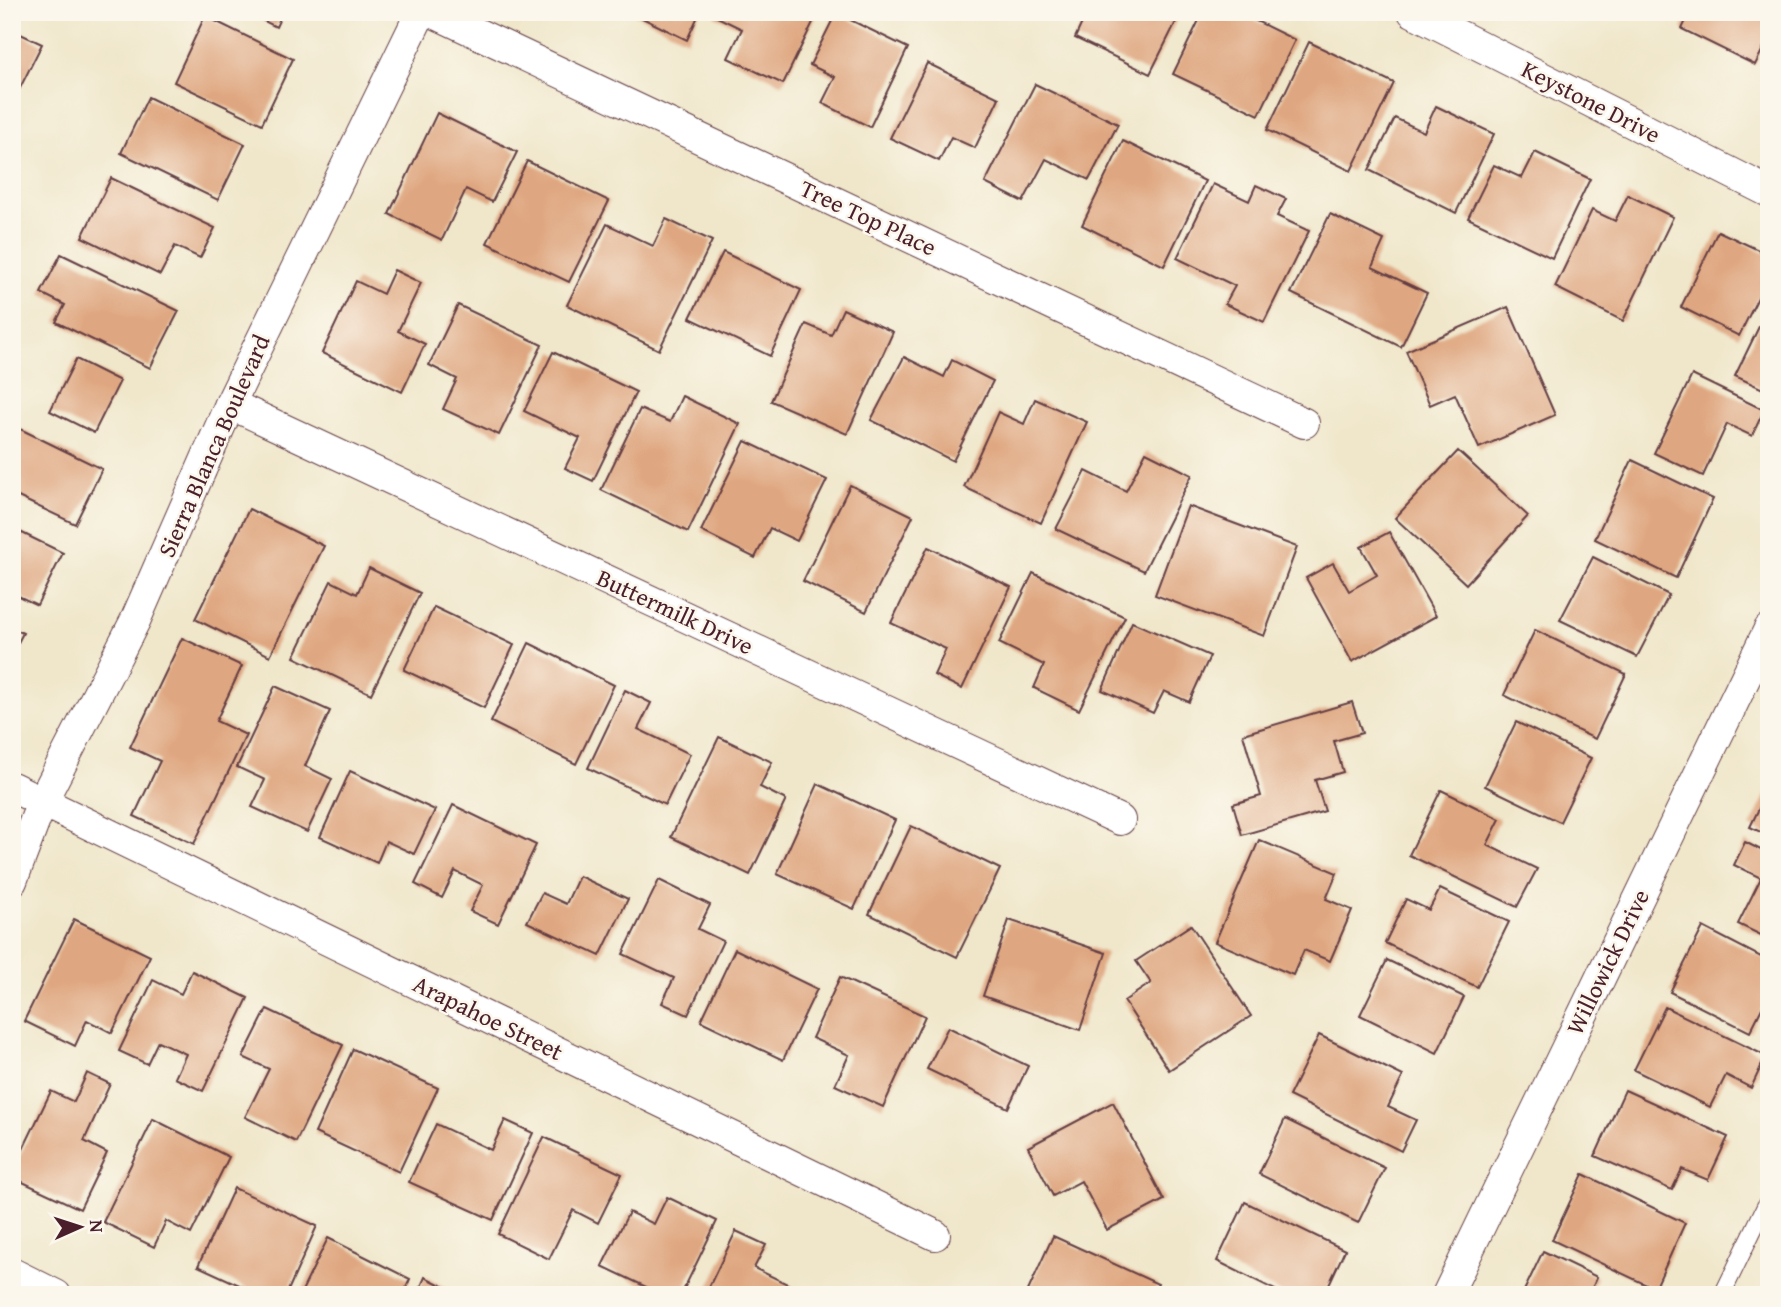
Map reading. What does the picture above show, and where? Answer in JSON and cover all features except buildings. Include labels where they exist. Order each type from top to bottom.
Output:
[{"type":"street","name":"Sierra Blanca Boulevard","points":[[12,881],[42,802],[135,621],[230,404],[421,12]]},
{"type":"street","name":"Tree Top Place","points":[[432,12],[1304,423]]},
{"type":"street","name":"Keystone Drive","points":[[1413,12],[1769,192]]},
{"type":"street","name":"Buttermilk Drive","points":[[230,404],[1121,820]]},
{"type":"street","name":"Willowick Drive","points":[[1447,1295],[1769,629]]},
{"type":"street","name":"Arapahoe Street","points":[[12,787],[935,1235]]},
{"type":"street","points":[[12,1273],[57,1295]]},
{"type":"lane","points":[[1721,1295],[1768,1199]]}]
